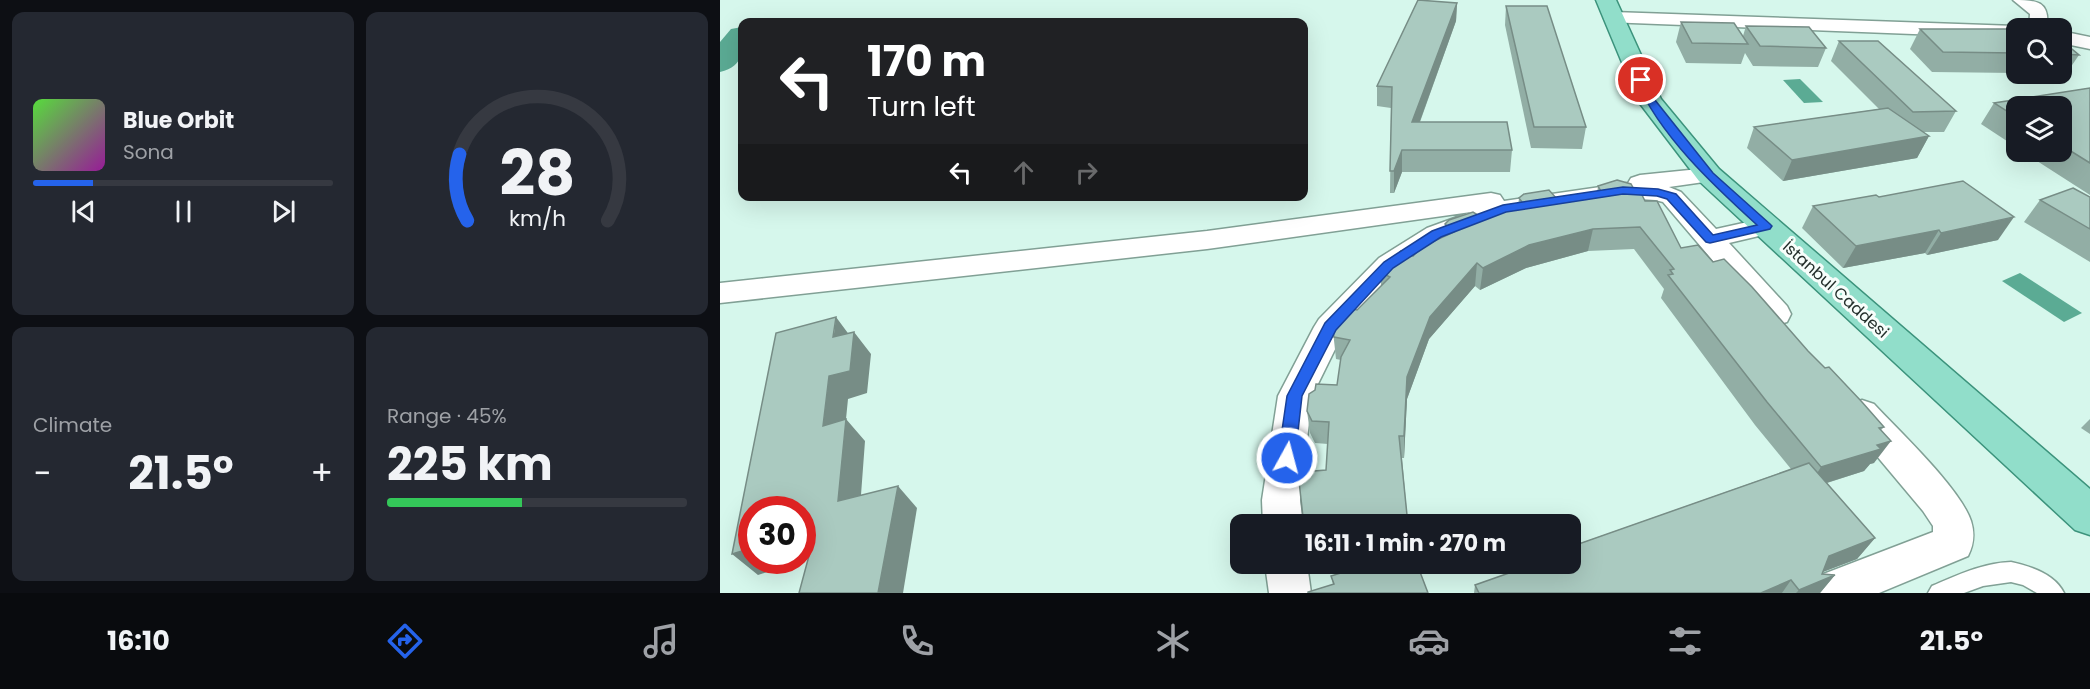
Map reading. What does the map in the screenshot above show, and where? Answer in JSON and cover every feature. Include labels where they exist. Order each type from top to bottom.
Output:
[{"type":"main road","name":"İstanbul Caddesi","points":[[1610,9],[1650,101],[1709,175],[2090,516]]},
{"type":"street","points":[[2022,0],[2039,12],[2039,18]]},
{"type":"street","points":[[1610,9],[2006,31]]},
{"type":"street","points":[[2072,39],[2090,43]]},
{"type":"street","points":[[720,293],[1207,240],[1503,199],[1709,175]]},
{"type":"street","points":[[1282,514],[1281,500],[1295,396],[1330,327],[1389,265],[1437,234],[1503,209],[1623,190],[1658,192],[1672,197],[1796,338]]},
{"type":"street","points":[[1710,239],[1766,226]]},
{"type":"street","points":[[1828,593],[1954,543],[1952,522],[1936,499],[1843,392]]},
{"type":"street","points":[[1287,574],[1290,593]]},
{"type":"lane","points":[[1939,593],[1989,572],[2017,571],[2053,593]]},
{"type":"shaded area","points":[[1800,79],[1823,102],[1804,103],[1783,80]]},
{"type":"shaded area","points":[[2020,273],[2082,313],[2064,322],[2002,281]]},
{"type":"building","points":[[1418,0],[1457,3],[1412,122],[1507,122],[1512,150],[1402,150],[1394,171],[1390,171],[1392,87],[1377,86]]},
{"type":"building","points":[[1506,6],[1547,6],[1586,127],[1534,127]]},
{"type":"building","points":[[1681,22],[1734,23],[1748,44],[1692,43]]},
{"type":"building","points":[[1746,26],[1809,27],[1826,48],[1760,46]]},
{"type":"building","points":[[1920,29],[2006,29],[2006,53],[1943,52]]},
{"type":"building","points":[[1839,41],[1878,41],[1956,111],[1913,112]]},
{"type":"building","points":[[2090,88],[2090,163],[2072,152],[2072,96],[2039,96]]},
{"type":"building","points":[[2006,101],[2006,111],[1994,103]]},
{"type":"building","points":[[1888,108],[1929,136],[1792,160],[1754,127]]},
{"type":"building","points":[[1617,180],[1631,184],[1636,193],[1641,193],[1645,201],[1657,201],[1681,248],[1698,245],[1713,262],[1724,259],[1808,351],[1825,368],[1829,367],[1862,402],[1884,427],[1879,428],[1891,441],[1877,445],[1881,449],[1821,467],[1668,275],[1673,274],[1670,270],[1674,269],[1640,227],[1593,229],[1529,245],[1483,268],[1477,263],[1430,317],[1407,377],[1404,436],[1399,436],[1407,514],[1303,514],[1299,481],[1302,479],[1302,472],[1326,470],[1329,422],[1312,421],[1307,411],[1309,394],[1315,390],[1316,384],[1337,385],[1341,357],[1350,340],[1334,337],[1333,331],[1348,308],[1357,310],[1390,277],[1380,272],[1401,251],[1413,256],[1423,246],[1454,232],[1445,224],[1449,220],[1473,212],[1481,217],[1525,206],[1519,198],[1524,194],[1549,190],[1557,199],[1602,193],[1598,186]]},
{"type":"building","points":[[1963,181],[2014,217],[1941,233],[1939,230],[1856,246],[1813,206],[1876,195],[1879,197]]},
{"type":"building","points":[[2073,188],[2090,197],[2090,229],[2040,200]]},
{"type":"building","points":[[836,317],[833,337],[854,332],[850,371],[829,376],[823,426],[846,419],[838,501],[898,486],[878,593],[799,593],[804,574],[816,574],[816,496],[744,496],[776,333]]},
{"type":"building","points":[[1809,463],[1875,538],[1829,556],[1822,574],[1835,575],[1799,590],[1791,580],[1761,593],[1479,593],[1475,585],[1506,574],[1581,574],[1581,543]]},
{"type":"building","points":[[738,524],[738,552],[732,554]]},
{"type":"building","points":[[1338,574],[1421,574],[1428,593],[1308,593],[1334,584],[1331,576]]},
{"type":"waterway","points":[[720,62],[738,41]]},
{"type":"route","points":[[1287,458],[1295,396],[1330,327],[1389,265],[1437,234],[1503,209],[1623,190],[1658,192],[1672,197],[1710,239],[1766,226],[1709,175],[1650,101],[1641,80]]}]
